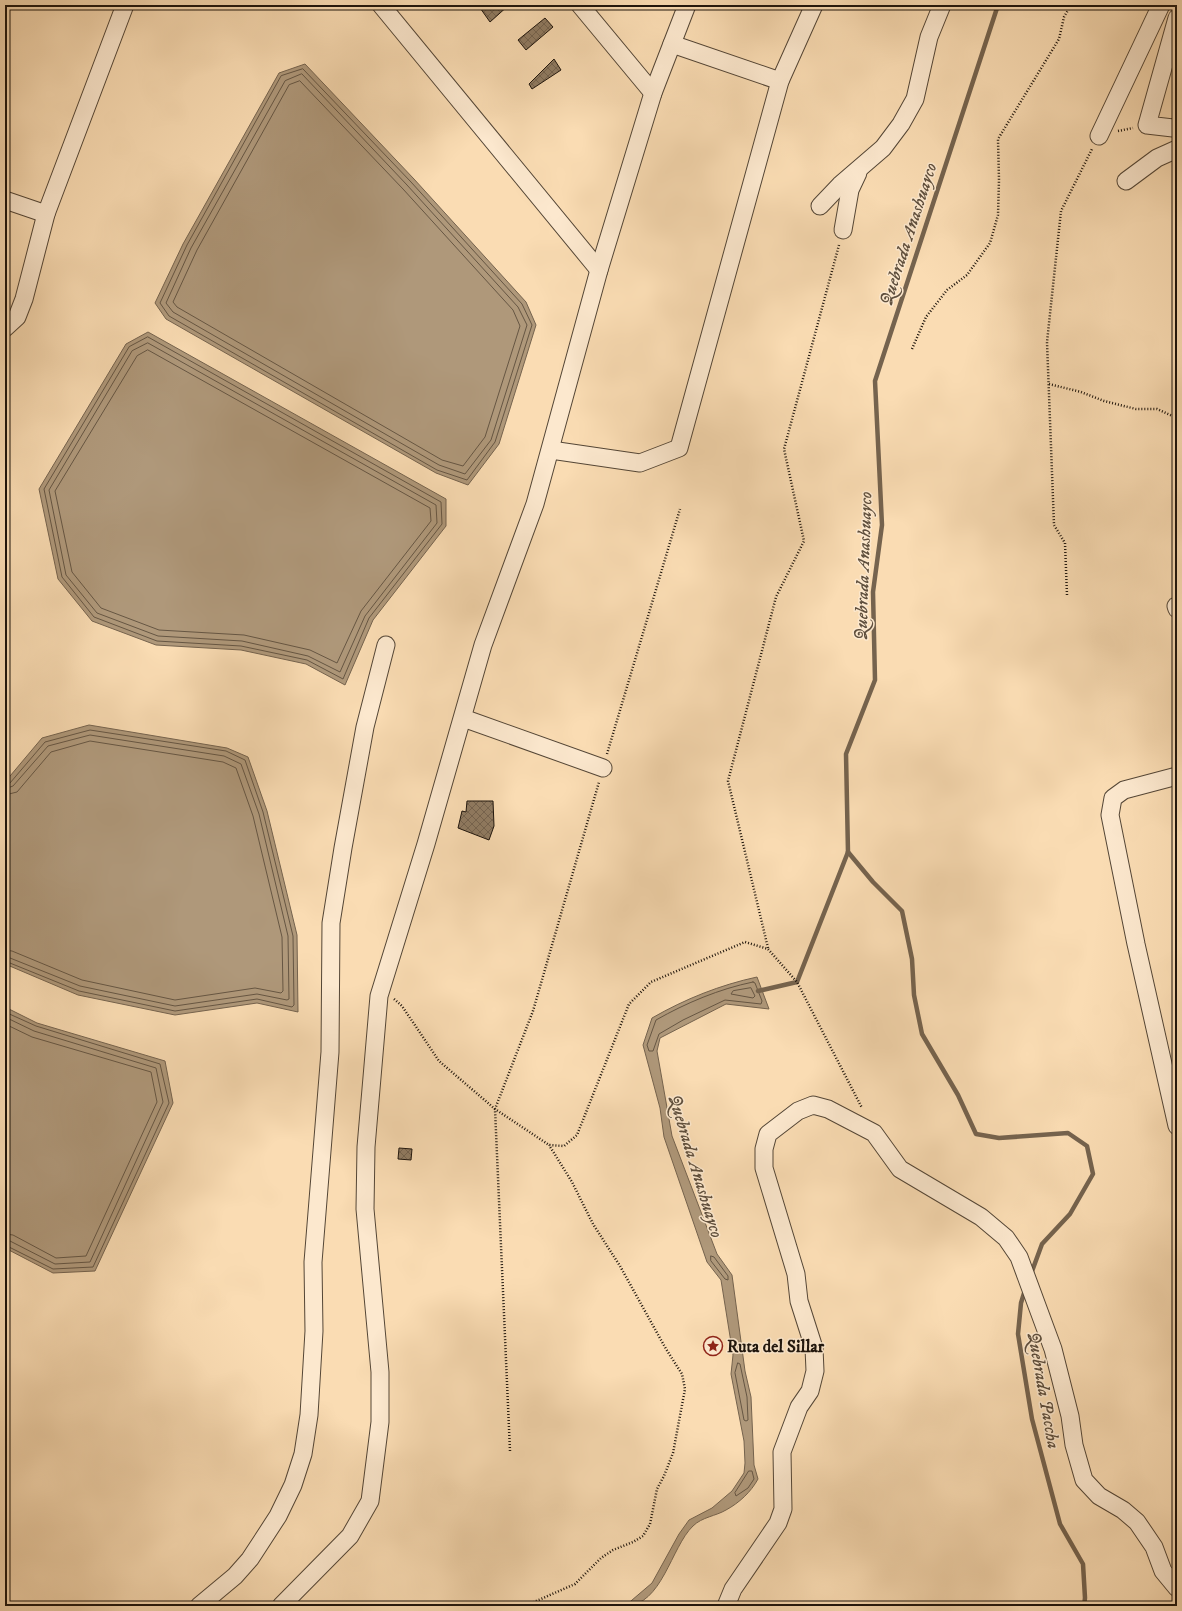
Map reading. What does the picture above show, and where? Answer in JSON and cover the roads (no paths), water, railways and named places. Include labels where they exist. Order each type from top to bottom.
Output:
[{"type":"street","points":[[5,328],[17,317],[24,299],[46,214],[125,5]]},
{"type":"street","points":[[381,5],[599,270]]},
{"type":"street","points":[[580,5],[653,93]]},
{"type":"street","points":[[281,1606],[350,1536],[370,1501],[380,1422],[380,1372],[365,1209],[366,1147],[379,996],[463,718],[482,645],[535,504],[599,270],[653,93],[687,5]]},
{"type":"street","points":[[551,450],[640,463],[679,448],[780,81],[814,5]]},
{"type":"street","points":[[820,206],[840,185],[883,148],[901,124],[915,98],[929,37],[942,5]]},
{"type":"street","points":[[1099,136],[1161,5]]},
{"type":"street","points":[[1177,18],[1147,125],[1177,126]]},
{"type":"street","points":[[672,44],[780,81]]},
{"type":"street","points":[[1126,181],[1157,158],[1177,149]]},
{"type":"street","points":[[843,230],[850,190],[860,169]]},
{"type":"street","points":[[5,200],[46,214]]},
{"type":"street","points":[[199,1606],[225,1585],[250,1559],[278,1516],[293,1485],[303,1454],[309,1415],[314,1331],[313,1262],[330,1052],[331,923],[365,727],[386,645]]},
{"type":"street","points":[[463,718],[603,768]]},
{"type":"street","points":[[1177,776],[1124,790],[1113,798],[1110,815],[1136,944],[1177,1126]]},
{"type":"street","points":[[726,1606],[733,1589],[778,1522],[783,1509],[782,1452],[799,1407],[810,1391],[815,1371],[814,1348],[799,1301],[796,1274],[764,1168],[764,1149],[768,1134],[798,1111],[813,1105],[828,1109],[874,1133],[900,1169],[981,1217],[1006,1238],[1019,1257],[1053,1349],[1070,1416],[1074,1445],[1084,1480],[1099,1496],[1122,1510],[1137,1522],[1154,1547],[1163,1571],[1177,1588]]},
{"type":"water","points":[[305,64],[414,179],[526,302],[536,325],[499,444],[468,485],[436,473],[166,319],[155,303],[183,244],[279,73]]},
{"type":"water","points":[[148,332],[446,499],[446,526],[373,620],[345,685],[306,664],[241,650],[156,645],[92,621],[58,579],[39,489],[126,344]]},
{"type":"water","points":[[89,725],[227,748],[248,757],[267,811],[297,935],[298,1012],[257,1003],[175,1015],[78,995],[5,964],[5,782],[42,738]]},
{"type":"water","points":[[757,977],[769,1009],[726,1004],[660,1038],[657,1051],[672,1136],[717,1254],[732,1275],[745,1371],[751,1397],[754,1465],[758,1479],[748,1493],[736,1504],[693,1526],[685,1535],[665,1574],[657,1586],[648,1596],[638,1603],[625,1606],[652,1583],[679,1534],[689,1520],[712,1508],[732,1491],[744,1473],[745,1463],[744,1441],[731,1374],[733,1355],[721,1280],[707,1262],[664,1137],[660,1108],[643,1045],[652,1018],[703,993]]},
{"type":"water","points":[[5,1007],[37,1023],[165,1061],[173,1103],[95,1271],[53,1273],[5,1248]]},
{"type":"waterway","name":"Quebrada Anashuayco","points":[[758,991],[797,982],[848,852],[846,754],[875,680],[873,592],[882,525],[875,381],[998,5]]},
{"type":"waterway","name":"Quebrada Paccha","points":[[848,852],[873,882],[902,911],[912,959],[914,995],[922,1034],[958,1095],[976,1134],[999,1138],[1068,1133],[1087,1146],[1093,1174],[1070,1214],[1042,1244],[1031,1274]]},
{"type":"waterway","name":"Quebrada Paccha","points":[[1025,1290],[1021,1303],[1018,1334],[1032,1419],[1060,1524],[1083,1564],[1084,1606]]},
{"type":"place","name":"Ruta del Sillar","points":[[713,1346]]}]
